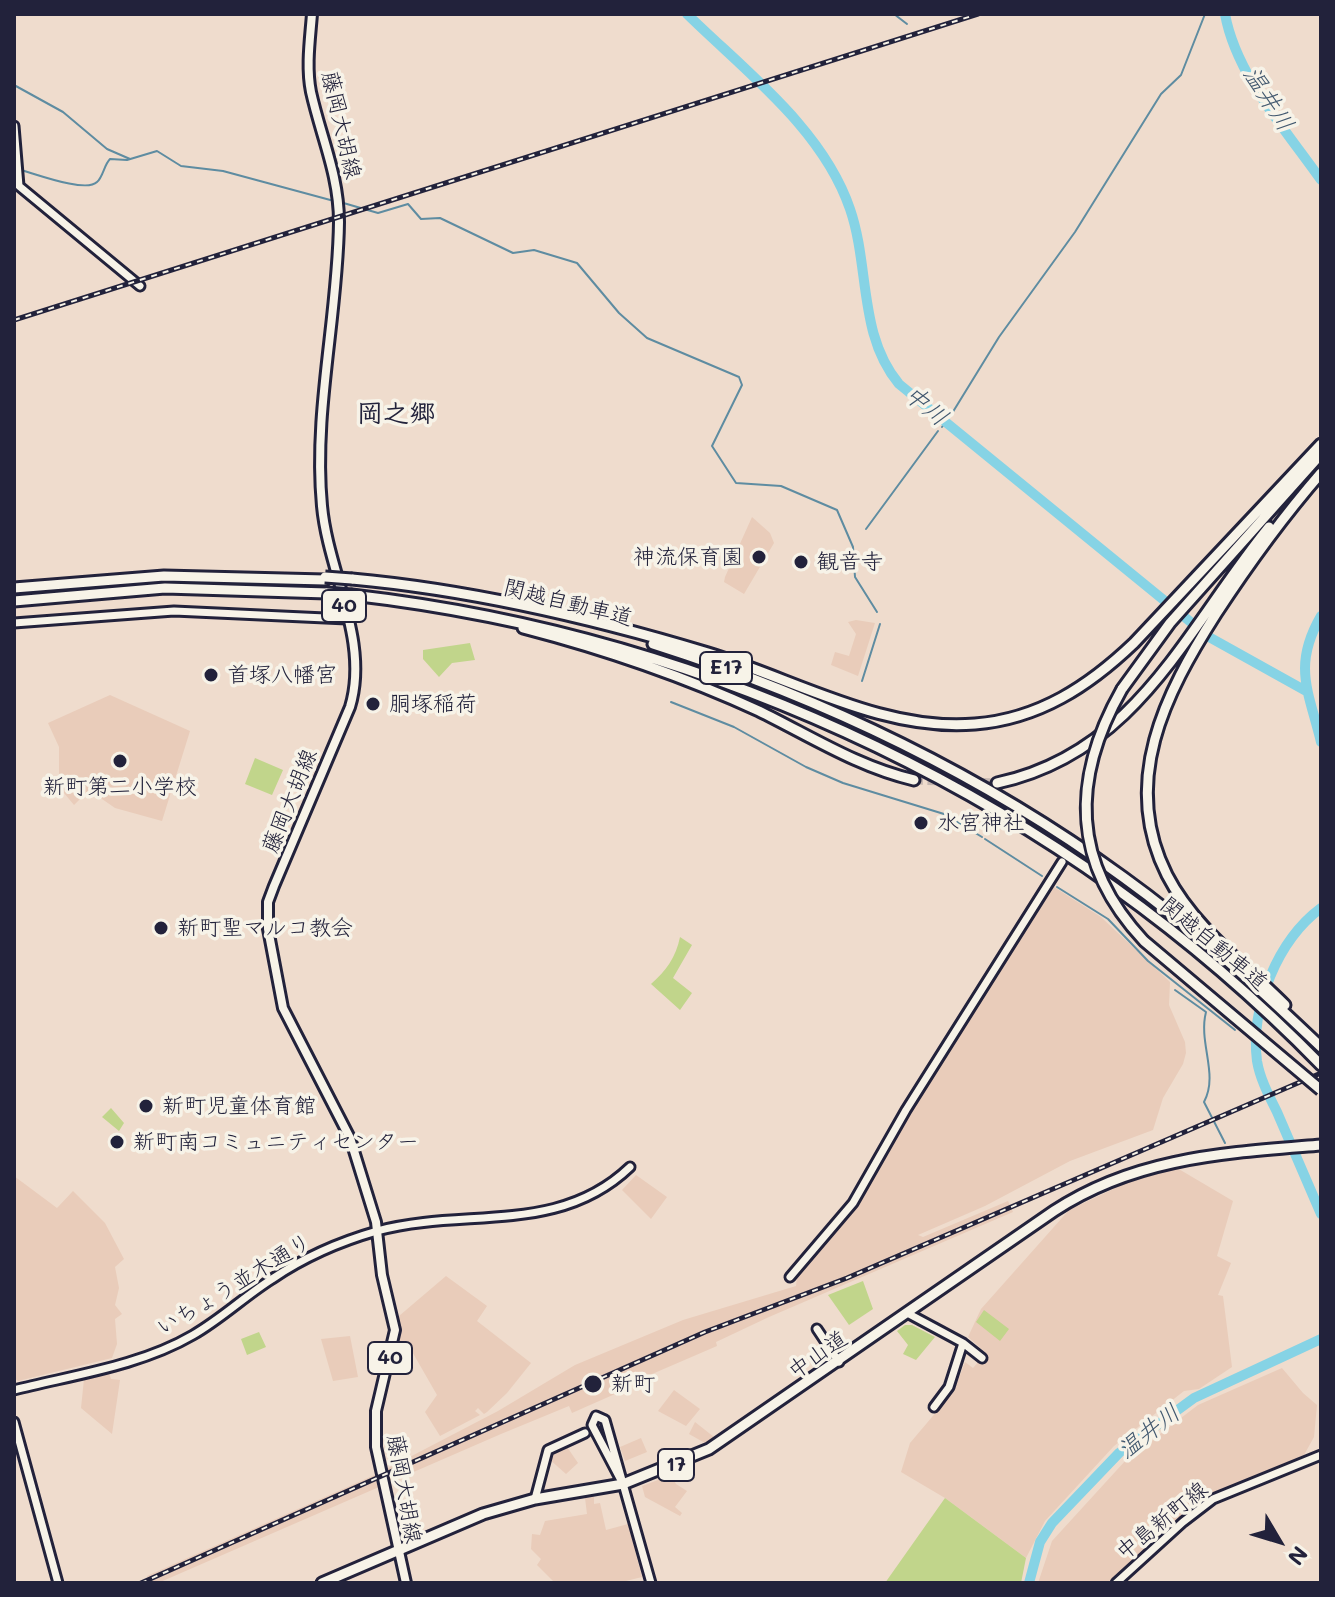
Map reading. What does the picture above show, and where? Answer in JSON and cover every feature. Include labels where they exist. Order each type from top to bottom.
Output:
[{"type":"highway","points":[[352,580],[445,591],[552,612],[721,657],[893,717],[935,724],[978,724],[1042,708],[1103,671],[1134,643],[1320,449]]},
{"type":"highway","points":[[1320,449],[1170,623],[1122,689],[1099,735],[1086,784],[1088,837],[1103,884],[1120,913],[1144,941],[1321,1090]]},
{"type":"highway","points":[[997,783],[1035,774],[1072,757],[1124,717],[1152,685],[1246,555],[1321,466]]},
{"type":"highway","points":[[1321,473],[1277,525],[1197,644],[1170,694],[1151,744],[1146,776],[1150,828],[1167,876],[1195,915],[1248,974],[1321,1045]]},
{"type":"highway","name":"関越自動車道","points":[[14,588],[122,578],[325,578],[433,592],[612,631],[729,669],[896,741],[980,786],[1083,849],[1157,902],[1248,974]]},
{"type":"highway","name":"関越自動車道","points":[[14,601],[165,588],[327,593],[431,605],[523,622],[606,643],[768,697],[929,773],[1061,857],[1075,861],[1150,914],[1239,988],[1321,1065]]},
{"type":"highway","points":[[431,605],[576,642],[664,672],[760,712],[864,764],[914,780]]},
{"type":"highway","name":"中山道","points":[[322,1583],[483,1514],[535,1499],[623,1484],[709,1449],[1067,1203],[1106,1182],[1173,1161],[1321,1145]]},
{"type":"main road","name":"藤岡大胡線","points":[[312,14],[310,81],[335,174],[339,223],[318,462],[328,553],[354,651],[354,693],[268,902],[268,929],[283,1008],[350,1138],[378,1231],[382,1275],[395,1330],[379,1399],[375,1435],[396,1551],[406,1583]]},
{"type":"street","points":[[14,126],[19,186],[140,286]]},
{"type":"street","points":[[14,623],[174,611],[347,619]]},
{"type":"street","points":[[790,1277],[853,1203],[906,1110],[1061,857]]},
{"type":"street","name":"いちょう並木通り","points":[[14,1390],[164,1349],[192,1335],[304,1260],[378,1231],[412,1223],[550,1211],[598,1193],[630,1167]]},
{"type":"street","points":[[909,1314],[963,1343],[982,1358]]},
{"type":"street","points":[[817,1329],[839,1362]]},
{"type":"street","points":[[934,1407],[949,1387],[963,1343]]},
{"type":"street","points":[[623,1484],[592,1425],[596,1416],[605,1420],[651,1583]]},
{"type":"street","points":[[14,1422],[16,1441],[58,1583]]},
{"type":"street","points":[[535,1499],[548,1450],[585,1433]]},
{"type":"street","name":"中島新町線","points":[[1116,1583],[1213,1499],[1321,1455]]},
{"type":"shaded area","points":[[752,517],[770,533],[774,543],[744,594],[724,582]]},
{"type":"shaded area","points":[[848,622],[875,623],[858,676],[831,665],[835,652],[849,656],[856,634]]},
{"type":"shaded area","name":"新町第二小学校","points":[[110,695],[190,731],[162,821],[115,808],[89,790],[74,805],[64,793],[59,776],[59,747],[48,723]]},
{"type":"shaded area","points":[[1054,887],[1101,917],[1170,982],[1169,1005],[1185,1042],[1186,1053],[1163,1098],[1153,1130],[1070,1161],[985,1206],[918,1235],[923,1237],[1008,1201],[1013,1212],[769,1317],[716,1342],[717,1346],[615,1390],[615,1394],[572,1413],[569,1406],[158,1583],[150,1583],[147,1576],[379,1473],[498,1411],[575,1365],[683,1320],[796,1286],[797,1276],[850,1215],[905,1118]]},
{"type":"shaded area","points":[[1177,1168],[1233,1201],[1217,1256],[1231,1263],[1218,1295],[1223,1296],[1232,1367],[1199,1389],[1184,1391],[1114,1446],[1045,1521],[1026,1558],[945,1498],[901,1472],[910,1443],[954,1391],[965,1362],[973,1368],[986,1353],[968,1337],[981,1309],[1069,1210],[1126,1183]]},
{"type":"shaded area","points":[[636,1175],[667,1197],[651,1219],[622,1190]]},
{"type":"shaded area","points":[[14,1176],[57,1208],[73,1191],[105,1223],[124,1259],[115,1267],[119,1288],[115,1305],[122,1314],[115,1319],[117,1344],[112,1358],[18,1381],[14,1378]]},
{"type":"shaded area","points":[[446,1276],[487,1306],[477,1321],[531,1363],[487,1412],[484,1414],[478,1408],[475,1411],[480,1415],[440,1436],[425,1412],[437,1395],[410,1348],[398,1349],[399,1316]]},
{"type":"shaded area","points":[[350,1336],[358,1377],[333,1381],[321,1339]]},
{"type":"shaded area","points":[[1282,1368],[1317,1405],[1314,1437],[1304,1455],[1211,1494],[1107,1583],[1038,1583],[1052,1541],[1126,1460],[1198,1405]]},
{"type":"shaded area","points":[[109,1373],[111,1379],[120,1380],[112,1434],[81,1408],[84,1379]]},
{"type":"shaded area","points":[[674,1390],[700,1409],[686,1426],[658,1411]]},
{"type":"shaded area","points":[[695,1422],[714,1437],[705,1443],[689,1434]]},
{"type":"shaded area","points":[[641,1438],[647,1452],[625,1461],[620,1447]]},
{"type":"shaded area","points":[[565,1444],[578,1463],[566,1474],[548,1458],[550,1453]]},
{"type":"shaded area","points":[[671,1475],[676,1484],[687,1491],[675,1507],[682,1513],[680,1516],[645,1497],[642,1486]]},
{"type":"shaded area","points":[[594,1497],[594,1504],[600,1503],[606,1530],[628,1524],[642,1577],[618,1583],[555,1583],[537,1565],[541,1559],[531,1549],[532,1534],[540,1535],[545,1521],[587,1514],[585,1498]]},
{"type":"green space","points":[[470,643],[475,660],[452,663],[439,677],[423,659],[423,650]]},
{"type":"green space","points":[[255,758],[283,770],[272,795],[245,784]]},
{"type":"green space","points":[[680,937],[692,945],[673,978],[692,993],[680,1010],[651,984],[670,963]]},
{"type":"green space","points":[[111,1108],[124,1123],[119,1131],[102,1117]]},
{"type":"green space","points":[[863,1281],[873,1309],[849,1325],[828,1295]]},
{"type":"green space","points":[[984,1310],[1009,1329],[1000,1341],[976,1322]]},
{"type":"green space","points":[[905,1325],[912,1325],[935,1337],[916,1360],[903,1354],[908,1345],[897,1331]]},
{"type":"green space","points":[[259,1332],[266,1347],[247,1355],[241,1339]]},
{"type":"green space","points":[[945,1498],[1026,1558],[1021,1583],[885,1583]]},
{"type":"waterway","name":"中川","points":[[687,14],[802,127],[838,180],[856,231],[877,344],[899,384],[1209,637],[1306,691]]},
{"type":"waterway","points":[[894,14],[907,24]]},
{"type":"waterway","points":[[951,415],[999,337],[1075,232],[1161,94],[1181,75],[1205,14]]},
{"type":"waterway","name":"温井川","points":[[1225,14],[1231,37],[1251,80],[1321,180]]},
{"type":"waterway","points":[[14,85],[63,112],[107,149],[130,159]]},
{"type":"waterway","points":[[21,170],[72,184],[91,185],[99,180],[110,159],[127,160],[157,151],[181,166],[223,171],[334,201]]},
{"type":"waterway","points":[[340,202],[378,213],[408,204],[421,219],[440,218],[513,253],[534,250],[577,263],[619,313],[647,338],[739,377],[742,385],[712,446],[736,483],[781,486],[837,510],[853,547],[855,577],[877,612]]},
{"type":"waterway","name":"中川","points":[[943,422],[946,418]]},
{"type":"waterway","name":"中川","points":[[942,427],[948,419]]},
{"type":"waterway","points":[[866,529],[938,431]]},
{"type":"waterway","name":"温井川","points":[[1321,616],[1312,634],[1305,665],[1308,693],[1321,742]]},
{"type":"waterway","points":[[862,681],[880,624]]},
{"type":"waterway","points":[[671,702],[734,727],[806,767],[843,783],[944,814],[982,837]]},
{"type":"waterway","points":[[985,839],[1042,876]]},
{"type":"waterway","points":[[1057,887],[1108,919],[1148,961],[1235,1030]]},
{"type":"waterway","name":"温井川","points":[[1321,908],[1292,938],[1270,976],[1258,1019],[1256,1040],[1257,1061],[1263,1081],[1321,1214]]},
{"type":"waterway","points":[[1175,990],[1206,1012],[1204,1035],[1210,1080],[1204,1102],[1225,1143]]},
{"type":"waterway","name":"温井川","points":[[1252,1045],[1257,1049]]},
{"type":"waterway","name":"温井川","points":[[1029,1583],[1040,1542],[1052,1523],[1119,1453],[1194,1398],[1321,1339]]},
{"type":"tunnel","points":[[914,780],[997,783]]},
{"type":"railway","points":[[14,320],[978,14]]},
{"type":"railway","points":[[141,1583],[705,1332],[847,1278],[1321,1073]]},
{"type":"place","name":"神流保育園","points":[[759,557]]},
{"type":"place","name":"観音寺","points":[[801,562]]},
{"type":"place","name":"首塚八幡宮","points":[[211,675]]},
{"type":"place","name":"胴塚稲荷","points":[[373,704]]},
{"type":"place","name":"新町第二小学校","points":[[120,761]]},
{"type":"place","name":"水宮神社","points":[[921,823]]},
{"type":"place","name":"新町聖マルコ教会","points":[[161,928]]},
{"type":"place","name":"新町児童体育館","points":[[146,1106]]},
{"type":"place","name":"新町南コミュニティセンター","points":[[117,1142]]},
{"type":"place","name":"新町","points":[[593,1384]]},
{"type":"district","name":"岡之郷","points":[[396,414]]}]
